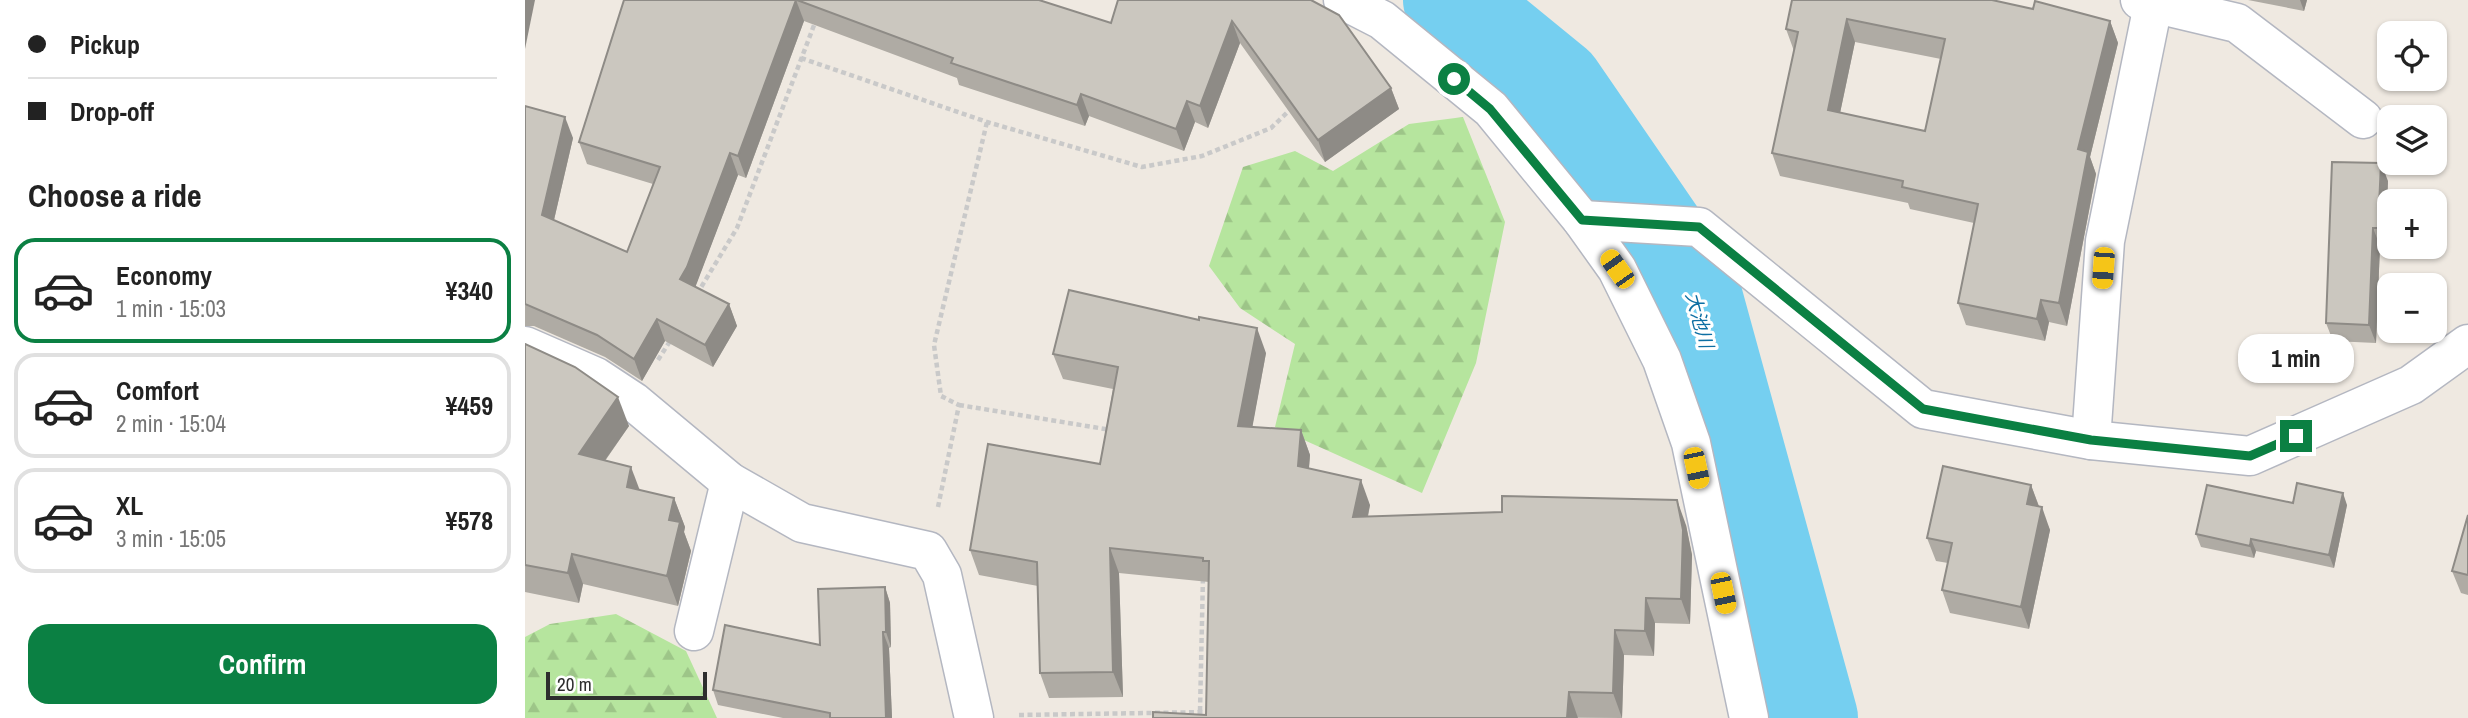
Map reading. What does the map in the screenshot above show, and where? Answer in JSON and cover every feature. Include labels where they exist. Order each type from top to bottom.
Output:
[{"type":"street","points":[[2091,440],[2105,242],[2149,1],[2237,23],[2363,119]]},
{"type":"street","points":[[1367,4],[1490,109],[1600,221],[1617,269],[1662,360],[1691,443],[1749,718]]},
{"type":"street","points":[[1600,221],[1699,227],[1923,409],[2091,440],[2250,456],[2411,386],[2468,344]]},
{"type":"street","points":[[525,346],[596,377],[634,402],[730,482],[802,523],[928,551],[942,575],[974,717]]},
{"type":"street","points":[[694,631],[730,482]]},
{"type":"path","points":[[695,297],[737,228],[820,12]]},
{"type":"path","points":[[801,58],[986,122],[1142,167],[1202,156],[1271,128],[1299,101]]},
{"type":"path","points":[[986,122],[934,345],[941,396],[959,405],[1124,433]]},
{"type":"path","points":[[634,402],[675,332]]},
{"type":"path","points":[[928,551],[959,405]]},
{"type":"path","points":[[1200,711],[1204,572]]},
{"type":"path","points":[[974,717],[1214,712]]},
{"type":"green space","points":[[1463,117],[1505,222],[1476,363],[1422,493],[1275,427],[1295,344],[1240,308],[1209,266],[1243,167],[1295,151],[1333,171],[1409,124]]},
{"type":"green space","points":[[616,614],[686,651],[717,718],[525,718],[525,637],[550,624]]},
{"type":"building","points":[[624,0],[796,0],[738,156],[730,153],[680,279],[729,304],[705,345],[657,319],[634,359],[597,335],[525,304],[525,106],[565,117],[542,215],[627,252],[660,167],[579,142]]},
{"type":"building","points":[[797,0],[1039,0],[1111,23],[1118,0],[1311,0],[1339,15],[1391,88],[1318,140],[1232,21],[1200,106],[1187,101],[1176,129],[1081,94],[1077,105],[951,63],[953,58]]},
{"type":"building","points":[[1792,0],[1992,0],[2033,9],[2035,1],[2110,21],[2078,149],[2088,152],[2059,303],[2041,300],[2037,319],[1958,303],[1978,204],[1902,187],[1903,181],[1772,153],[1798,32],[1786,29]],"holes":[[[1847,19],[1945,39],[1925,131],[1828,110]]]},
{"type":"building","points":[[2332,162],[2377,163],[2377,175],[2380,175],[2380,189],[2377,189],[2377,228],[2373,228],[2369,325],[2326,323]]},
{"type":"building","points":[[1069,290],[1199,320],[1199,317],[1257,328],[1238,426],[1301,430],[1298,466],[1361,480],[1353,517],[1502,512],[1502,496],[1677,500],[1683,530],[1681,599],[1646,598],[1645,631],[1615,630],[1613,693],[1569,692],[1567,718],[1153,718],[1153,712],[1206,715],[1209,561],[1203,561],[1203,558],[1110,548],[1113,672],[1040,673],[1037,562],[970,550],[988,444],[1100,464],[1118,367],[1053,354]]},
{"type":"building","points":[[525,344],[575,367],[618,397],[579,454],[631,467],[627,487],[674,498],[669,520],[680,522],[667,576],[572,554],[568,573],[525,565]]},
{"type":"building","points":[[1943,466],[2031,485],[2027,504],[2042,507],[2021,607],[1942,590],[1952,543],[1927,538]]},
{"type":"building","points":[[2297,483],[2343,493],[2329,555],[2251,539],[2250,546],[2196,534],[2207,485],[2293,503]]},
{"type":"building","points":[[2468,515],[2468,575],[2452,571]]},
{"type":"building","points":[[885,587],[886,632],[883,632],[886,718],[830,718],[830,713],[713,690],[725,625],[820,645],[818,589]]},
{"type":"waterway","name":"大池川","points":[[1451,0],[1556,86],[1690,281],[1810,718]]},
{"type":"route","points":[[1454,79],[1490,109],[1582,220],[1699,227],[1923,409],[2091,440],[2250,456],[2296,436]]}]
